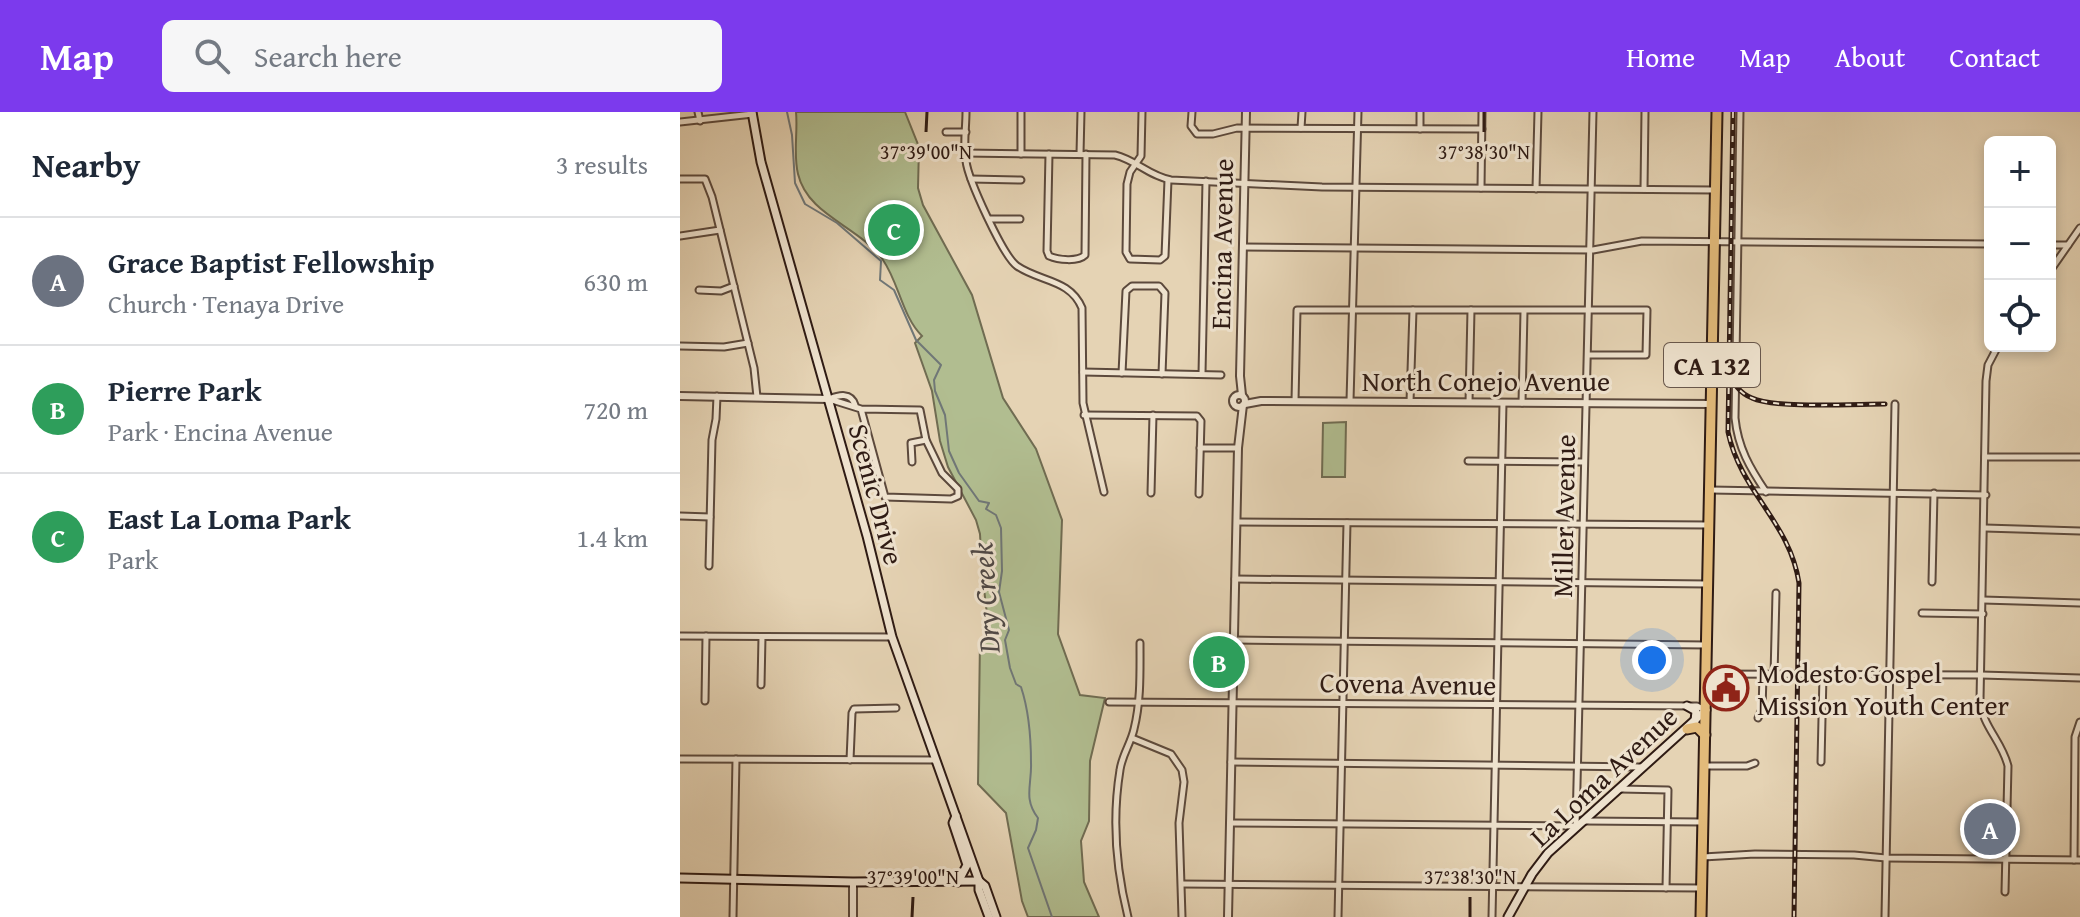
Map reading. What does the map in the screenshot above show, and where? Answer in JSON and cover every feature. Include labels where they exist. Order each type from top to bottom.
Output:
[{"type":"main road","name":"CA 132","points":[[1701,917],[1717,112]]},
{"type":"main road","name":"Scenic Drive","points":[[753,113],[769,192],[867,536],[892,637],[989,917]]},
{"type":"main road","points":[[1687,706],[1696,710],[1695,721]]},
{"type":"main road","name":"La Loma Avenue","points":[[1508,917],[1544,857],[1706,710]]},
{"type":"main road","points":[[1687,729],[1695,726],[1705,735]]},
{"type":"main road","points":[[956,816],[953,823],[967,865],[958,882]]},
{"type":"main road","points":[[680,878],[979,881]]},
{"type":"main road","name":"Scenic Drive","points":[[979,881],[985,886],[996,917]]},
{"type":"street","points":[[698,112],[700,121]]},
{"type":"street","points":[[966,112],[965,153],[971,179],[1003,251],[1011,262],[1023,270],[1067,288],[1079,302],[1084,320],[1084,415],[1104,492]]},
{"type":"street","points":[[1021,112],[1021,154]]},
{"type":"street","points":[[1049,154],[1047,251],[1054,259],[1081,258],[1086,253],[1081,112]]},
{"type":"street","points":[[1142,112],[1141,156],[1127,184],[1128,257],[1160,260],[1165,256],[1168,180]]},
{"type":"street","points":[[1192,112],[1191,126],[1197,134],[1246,128],[1482,129]]},
{"type":"street","name":"Encina Avenue","points":[[1228,917],[1246,112]]},
{"type":"street","points":[[1301,128],[1302,112]]},
{"type":"street","points":[[1350,401],[1358,112]]},
{"type":"street","points":[[1420,112],[1420,129]]},
{"type":"street","points":[[1481,188],[1482,112]]},
{"type":"street","points":[[1536,189],[1538,112]]},
{"type":"street","name":"Miller Avenue","points":[[1580,823],[1579,705],[1593,112]]},
{"type":"street","points":[[1644,189],[1645,112]]},
{"type":"street","points":[[1740,112],[1736,429],[1745,459],[1766,492]]},
{"type":"street","points":[[680,122],[753,113]]},
{"type":"street","points":[[946,132],[966,132]]},
{"type":"street","points":[[965,153],[1115,155],[1168,180],[1356,187],[1715,190]]},
{"type":"street","points":[[680,179],[705,179],[748,343],[757,397]]},
{"type":"street","points":[[971,179],[1021,180]]},
{"type":"street","points":[[1202,374],[1206,181]]},
{"type":"street","points":[[989,219],[1020,219]]},
{"type":"street","points":[[2056,262],[2080,228]]},
{"type":"street","points":[[680,236],[720,230]]},
{"type":"street","points":[[1243,247],[1589,250],[1642,241],[1738,240],[1984,244]]},
{"type":"street","points":[[2056,245],[2068,245]]},
{"type":"street","points":[[699,290],[713,292],[734,286]]},
{"type":"street","points":[[1122,373],[1126,291],[1132,286],[1159,286],[1165,293],[1162,374]]},
{"type":"street","points":[[1295,401],[1297,310],[1647,310],[1646,355],[1588,355]]},
{"type":"street","points":[[1410,402],[1413,310]]},
{"type":"street","points":[[1469,402],[1471,310]]},
{"type":"street","points":[[1522,403],[1524,311]]},
{"type":"street","points":[[680,346],[724,347],[748,343]]},
{"type":"street","points":[[1995,352],[1986,373],[1981,675],[1982,716],[2002,748],[2008,766],[2005,892]]},
{"type":"street","points":[[1083,372],[1221,375]]},
{"type":"street","points":[[680,396],[846,399],[858,407],[920,410],[926,440],[942,473],[956,486],[959,494],[951,499],[885,497],[858,407]]},
{"type":"street","points":[[709,566],[712,440],[717,396]]},
{"type":"street","name":"North Conejo Avenue","points":[[1241,400],[1712,404]]},
{"type":"street","points":[[1492,917],[1503,403]]},
{"type":"street","points":[[1885,917],[1895,404]]},
{"type":"street","points":[[1084,415],[1199,418],[1199,494]]},
{"type":"street","points":[[1151,493],[1153,415]]},
{"type":"street","points":[[912,462],[911,443],[926,440]]},
{"type":"street","points":[[1200,448],[1238,448]]},
{"type":"street","points":[[1985,457],[2080,457]]},
{"type":"street","points":[[1468,461],[1584,462]]},
{"type":"street","points":[[1710,489],[1986,495]]},
{"type":"street","points":[[1932,582],[1934,493]]},
{"type":"street","points":[[680,516],[710,517]]},
{"type":"street","points":[[1237,522],[1709,525]]},
{"type":"street","points":[[1338,917],[1347,523]]},
{"type":"street","points":[[1985,528],[2080,531]]},
{"type":"street","points":[[1235,579],[1708,584]]},
{"type":"street","points":[[1774,676],[1776,593]]},
{"type":"street","points":[[1983,600],[2080,603]]},
{"type":"street","points":[[1922,613],[1983,614]]},
{"type":"street","points":[[680,636],[892,637]]},
{"type":"street","points":[[705,701],[706,636]]},
{"type":"street","points":[[761,685],[762,637]]},
{"type":"street","points":[[1234,640],[1707,645]]},
{"type":"street","points":[[1128,917],[1120,879],[1116,820],[1121,766],[1132,738],[1139,703],[1140,643]]},
{"type":"street","points":[[1706,674],[2080,678]]},
{"type":"street","points":[[1821,762],[1823,675]]},
{"type":"street","points":[[1758,718],[1762,707],[1763,676]]},
{"type":"street","name":"Covena Avenue","points":[[1109,702],[1698,706],[1706,710]]},
{"type":"street","points":[[850,760],[854,709],[896,708]]},
{"type":"street","points":[[1702,857],[1780,854],[2077,860],[2075,737],[2080,722]]},
{"type":"street","points":[[1132,738],[1171,754],[1182,770],[1184,780],[1179,830],[1182,917]]},
{"type":"street","points":[[680,759],[936,760]]},
{"type":"street","points":[[733,917],[736,759]]},
{"type":"street","points":[[1231,762],[1643,767]]},
{"type":"street","points":[[1705,766],[1747,766],[1755,763]]},
{"type":"street","points":[[1619,789],[1668,790],[1666,888]]},
{"type":"street","points":[[1230,823],[1703,822]]},
{"type":"street","points":[[853,882],[853,917]]},
{"type":"street","points":[[1182,884],[1701,888]]},
{"type":"green space","points":[[796,112],[905,112],[919,147],[918,188],[923,205],[972,295],[1003,398],[1036,449],[1062,520],[1058,634],[1080,695],[1105,698],[1090,761],[1089,821],[1081,841],[1084,882],[1099,917],[1028,917],[1022,901],[1006,813],[978,784],[980,640],[990,639],[976,520],[948,467],[940,441],[932,391],[915,343],[922,336],[910,319],[883,260],[861,238],[823,211],[804,188],[797,166]]},
{"type":"green space","points":[[1346,422],[1345,477],[1322,477],[1323,423]]},
{"type":"waterway","name":"Dry Creek","points":[[787,112],[795,183],[805,204],[837,223],[881,261],[880,280],[894,290],[916,340],[941,365],[934,380],[935,391],[945,415],[949,451],[959,473],[979,501],[989,503],[986,509],[996,515],[1001,528],[999,592],[1009,630],[1005,640],[1010,668],[1016,684],[1021,687],[1026,705],[1031,744],[1029,798],[1038,818],[1028,848],[1052,917]]},
{"type":"railway","points":[[1733,112],[1728,432],[1743,473],[1786,542],[1799,583],[1794,917]]},
{"type":"railway","points":[[1728,370],[1740,390],[1763,401],[1796,405],[1885,404]]},
{"type":"place","name":"East La Loma Park","points":[[894,230]]},
{"type":"place","name":"Pierre Park","points":[[1219,662]]},
{"type":"place","name":"Modesto Gospel Mission Youth Center","points":[[1726,688]]},
{"type":"place","name":"Grace Baptist Fellowship","points":[[1990,829]]}]
